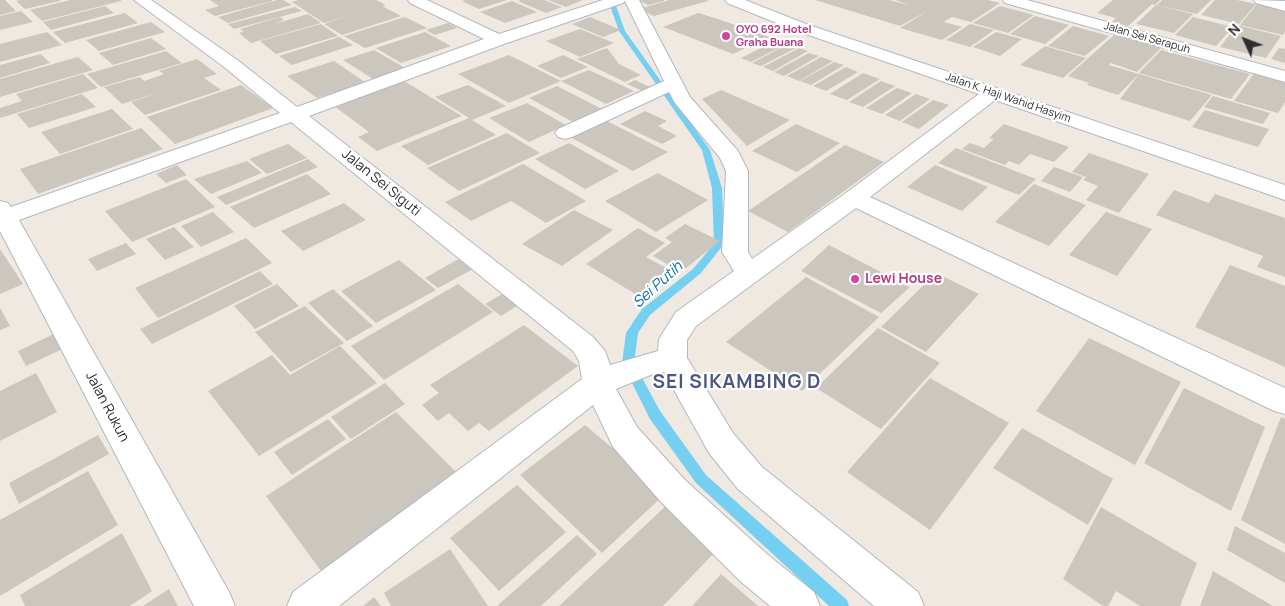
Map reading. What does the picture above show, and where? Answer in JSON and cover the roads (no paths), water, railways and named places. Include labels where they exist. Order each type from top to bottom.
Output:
[{"type":"street","name":"Jalan Sei Siguti","points":[[141,0],[230,63],[583,344],[607,380],[625,437],[673,492],[754,568],[800,606]]},
{"type":"street","points":[[415,0],[498,40]]},
{"type":"street","points":[[632,0],[667,87],[682,99],[730,156],[737,171],[735,252],[748,273]]},
{"type":"street","name":"Jalan K. Haji Wahid Hasyim","points":[[732,0],[800,27],[992,93],[1282,186]]},
{"type":"street","name":"Jalan Sei Serapuh","points":[[1010,0],[1285,77]]},
{"type":"street","points":[[1261,0],[1285,6]]},
{"type":"street","points":[[2,215],[295,114],[605,2]]},
{"type":"street","points":[[565,133],[667,87]]},
{"type":"street","points":[[306,606],[607,380],[661,361],[686,319],[854,198],[992,93]]},
{"type":"street","points":[[854,198],[1285,402]]},
{"type":"street","name":"Jalan Rukun","points":[[2,215],[215,606]]},
{"type":"street","points":[[661,361],[721,443],[750,478],[904,606]]},
{"type":"waterway","name":"Sei Putih","points":[[611,0],[622,31],[706,150],[717,188],[719,244],[697,271],[646,312],[632,333],[628,363],[655,415],[701,479],[841,606]]},
{"type":"place","name":"OYO 692 Hotel Graha Buana","points":[[726,36]]},
{"type":"place","name":"Lewi House","points":[[855,279]]},
{"type":"district","name":"SEI SIKAMBING D","points":[[737,383]]}]
